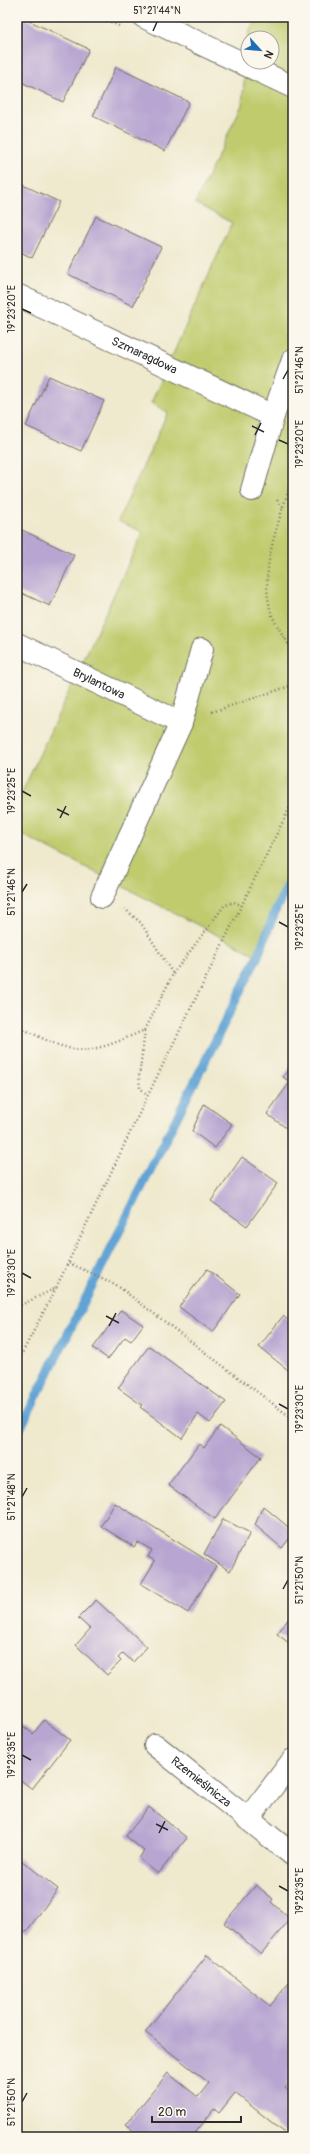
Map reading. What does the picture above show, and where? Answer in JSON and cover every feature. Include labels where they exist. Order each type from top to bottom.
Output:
[{"type":"street","points":[[144,17],[293,87]]},
{"type":"street","name":"Szmaragdowa","points":[[17,295],[273,416]]},
{"type":"street","points":[[252,490],[273,416],[293,360]]},
{"type":"street","name":"Brylantowa","points":[[17,644],[181,723]]},
{"type":"street","points":[[102,896],[181,723],[202,649]]},
{"type":"street","name":"Rzemieślnicza","points":[[155,1745],[293,1855]]},
{"type":"street","points":[[248,1818],[293,1760]]},
{"type":"path","points":[[293,475],[268,562],[266,585],[271,613],[293,652]]},
{"type":"path","points":[[181,723],[293,685]]},
{"type":"path","points":[[17,1363],[69,1263],[148,1095],[293,801]]},
{"type":"path","points":[[102,896],[121,906],[141,923],[173,974]]},
{"type":"path","points":[[148,1095],[140,1088],[139,1077],[145,1030],[173,974],[224,906],[234,902],[241,905]]},
{"type":"path","points":[[17,1026],[65,1047],[80,1050],[95,1049],[145,1030]]},
{"type":"path","points":[[69,1263],[115,1284],[293,1419]]},
{"type":"path","points":[[17,1307],[56,1288]]},
{"type":"green space","points":[[256,17],[293,17],[293,874],[276,909],[258,956],[17,832],[17,803],[143,532],[118,521],[168,412],[151,403],[232,223],[195,203],[242,105],[245,70],[280,70],[280,30],[250,30]]},
{"type":"building","points":[[17,17],[21,17],[89,49],[63,102],[17,80]]},
{"type":"building","points":[[116,67],[189,102],[165,151],[93,116]]},
{"type":"building","points":[[17,182],[59,202],[32,258],[17,250]]},
{"type":"building","points":[[96,216],[161,247],[133,306],[68,274]]},
{"type":"building","points":[[49,376],[104,401],[81,451],[26,426]]},
{"type":"building","points":[[20,529],[74,555],[50,606],[17,591],[17,535]]},
{"type":"building","points":[[292,1064],[293,1133],[267,1114],[290,1082],[283,1077]]},
{"type":"building","points":[[204,1104],[232,1124],[215,1148],[192,1131]]},
{"type":"building","points":[[242,1157],[278,1183],[247,1226],[211,1201]]},
{"type":"building","points":[[207,1269],[240,1294],[213,1332],[179,1307]]},
{"type":"building","points":[[121,1310],[143,1325],[131,1341],[125,1337],[108,1359],[93,1348]]},
{"type":"building","points":[[283,1316],[293,1324],[293,1374],[259,1347]]},
{"type":"building","points":[[149,1346],[226,1402],[210,1423],[198,1414],[182,1438],[140,1407],[142,1405],[118,1388]]},
{"type":"building","points":[[220,1426],[261,1457],[215,1519],[168,1485],[199,1444],[204,1448]]},
{"type":"building","points":[[115,1503],[216,1566],[188,1613],[141,1584],[155,1561],[148,1557],[152,1550],[138,1542],[134,1547],[101,1526]]},
{"type":"building","points":[[263,1506],[293,1531],[293,1534],[282,1548],[255,1525]]},
{"type":"building","points":[[223,1519],[250,1533],[230,1571],[204,1554]]},
{"type":"building","points":[[96,1600],[147,1647],[133,1662],[123,1653],[118,1658],[121,1661],[107,1675],[76,1645],[90,1629],[78,1618]]},
{"type":"building","points":[[293,1613],[293,1646],[277,1634]]},
{"type":"building","points":[[44,1720],[70,1740],[32,1789],[17,1777],[17,1721],[33,1734]]},
{"type":"building","points":[[149,1807],[187,1838],[158,1874],[139,1858],[144,1851],[126,1836]]},
{"type":"building","points":[[17,1857],[58,1889],[26,1932],[17,1925]]},
{"type":"building","points":[[256,1885],[273,1899],[271,1902],[290,1919],[261,1954],[224,1923]]},
{"type":"building","points":[[207,1955],[270,2006],[293,1978],[293,2078],[285,2088],[293,2094],[293,2137],[290,2137],[235,2093],[219,2113],[214,2109],[192,2137],[140,2137],[125,2125],[168,2073],[198,2097],[209,2083],[145,2032]]},
{"type":"waterway","points":[[17,1435],[258,956],[276,909],[293,874]]}]
